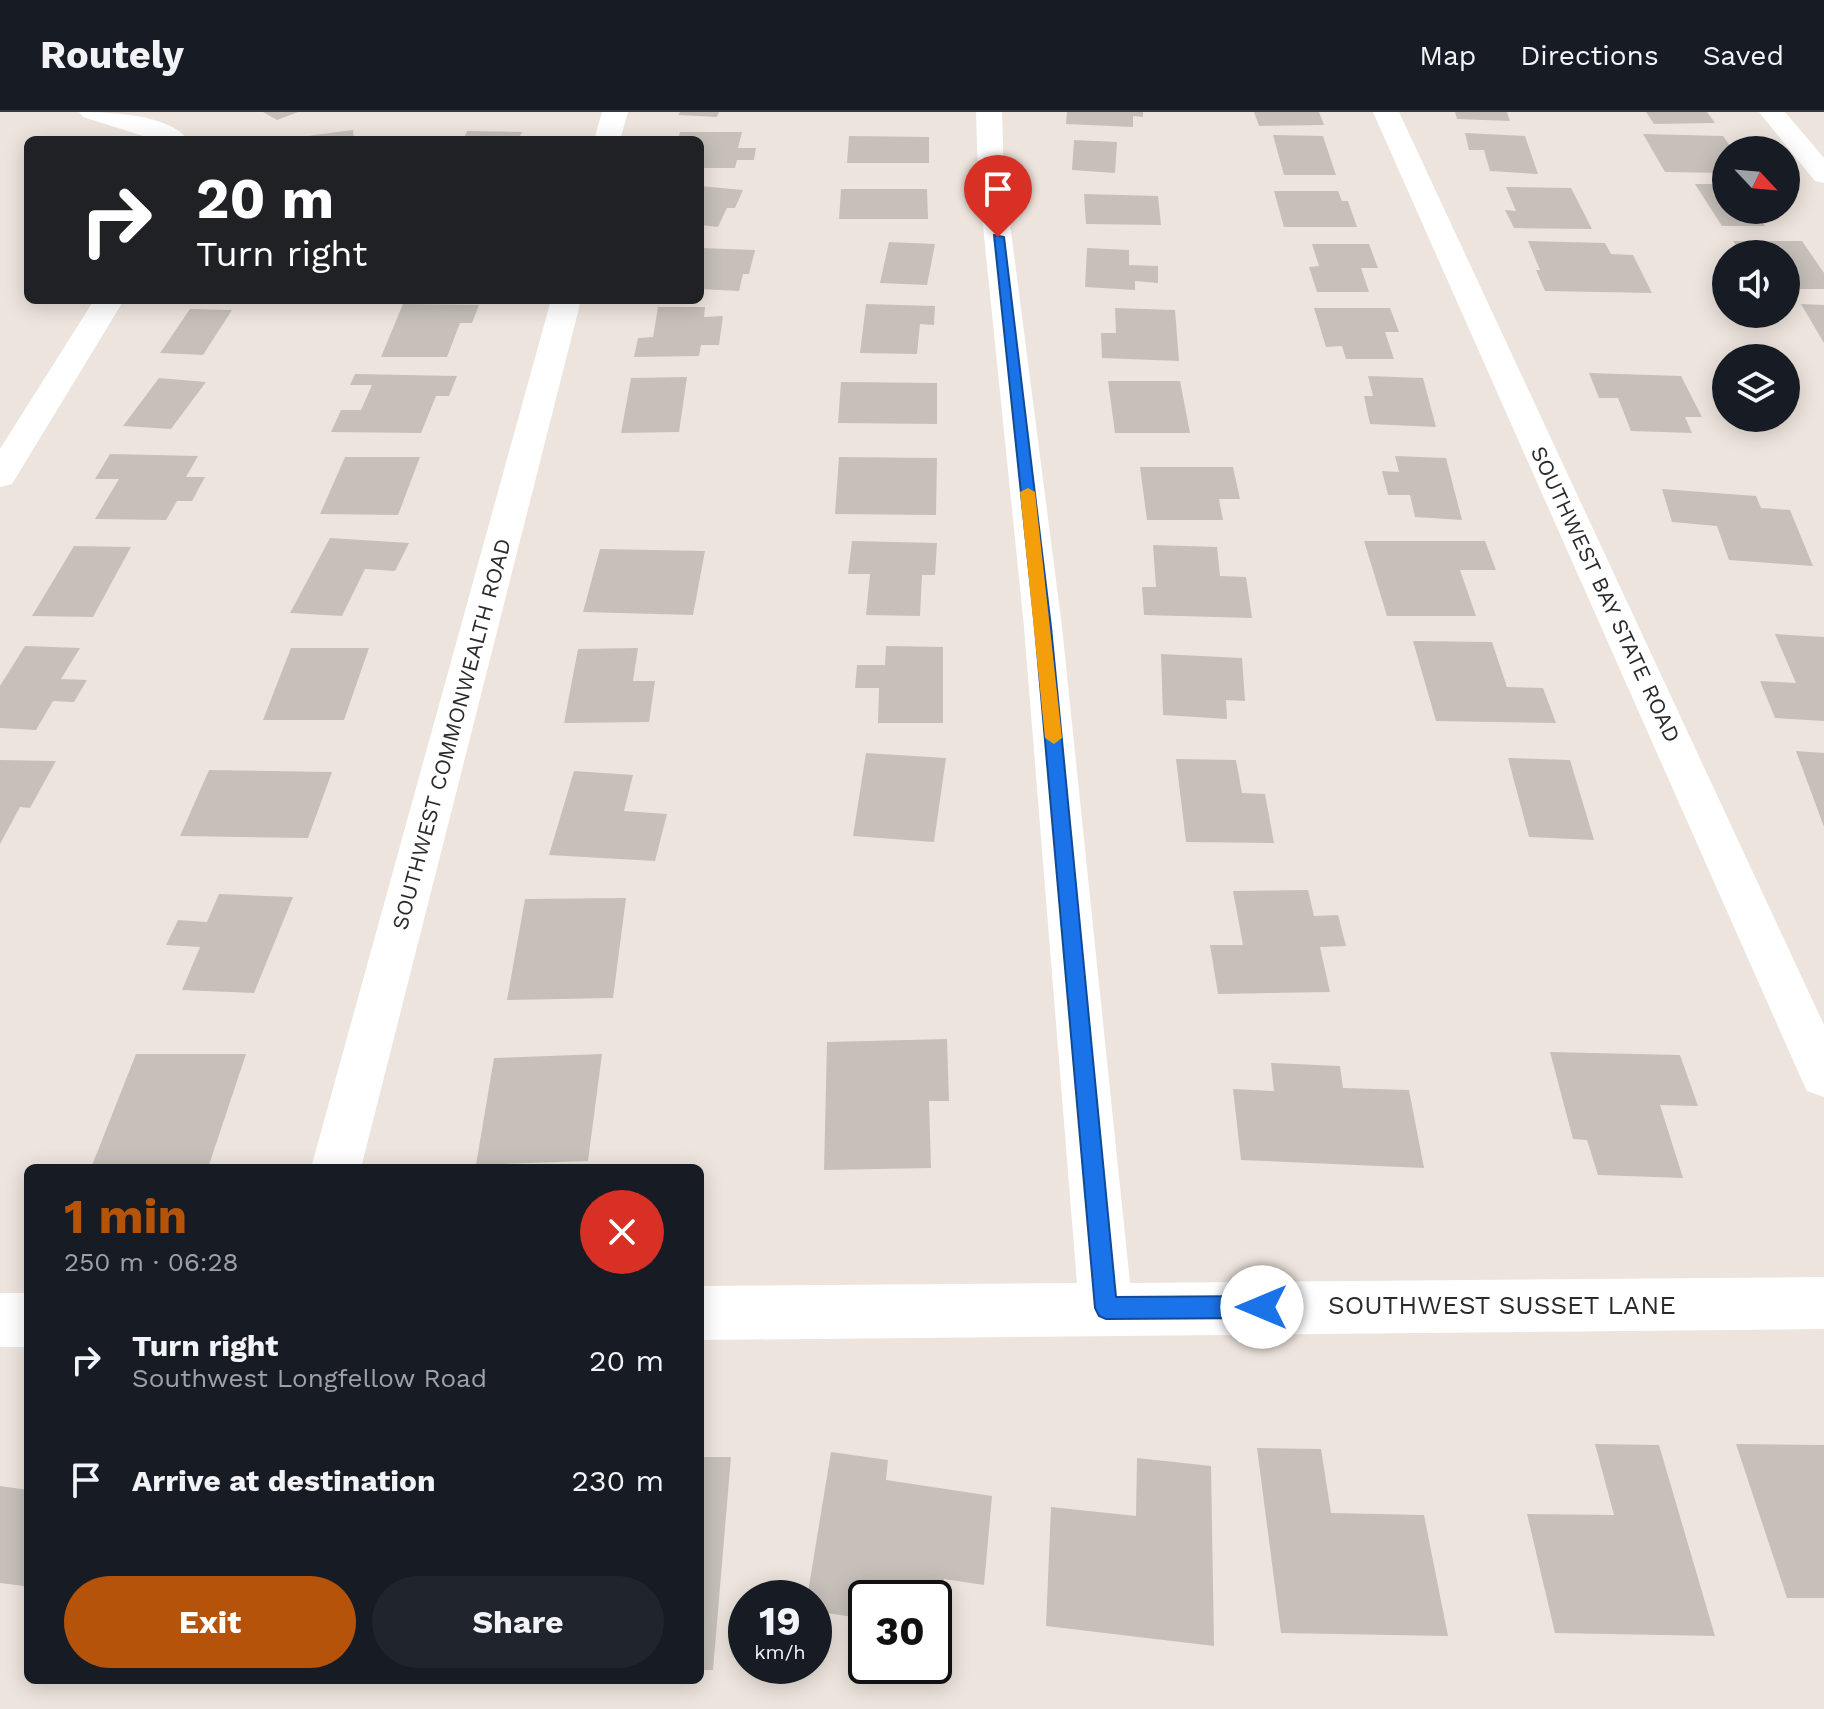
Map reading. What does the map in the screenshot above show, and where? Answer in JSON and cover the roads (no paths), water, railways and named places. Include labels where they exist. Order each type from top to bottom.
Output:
[{"type":"street","points":[[92,112],[167,136]]},
{"type":"street","points":[[608,136],[615,112]]},
{"type":"street","points":[[989,112],[991,177],[1043,627],[1106,1308]]},
{"type":"street","name":"SOUTHWEST BAY STATE ROAD","points":[[1386,112],[1824,1076]]},
{"type":"street","points":[[1772,112],[1824,175]]},
{"type":"street","points":[[0,476],[107,304]]},
{"type":"street","name":"SOUTHWEST COMMONWEALTH ROAD","points":[[337,1164],[565,304]]},
{"type":"street","name":"SOUTHWEST SUSSET LANE","points":[[704,1313],[1824,1303]]},
{"type":"street","points":[[0,1320],[24,1320]]}]
